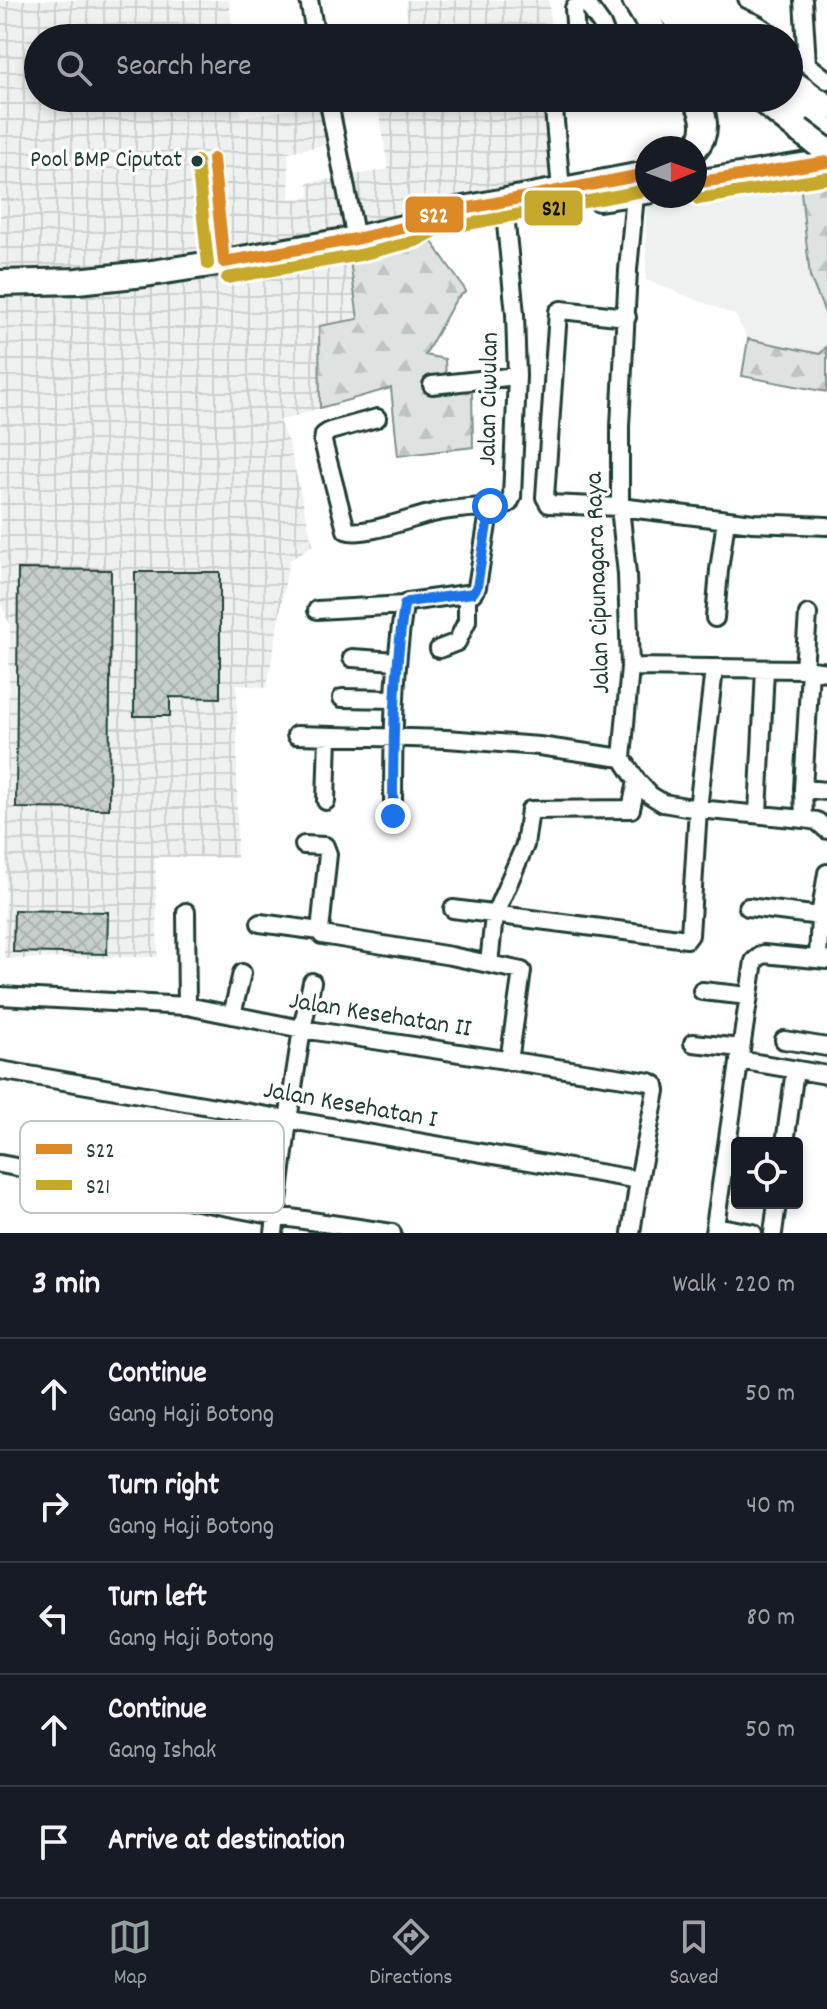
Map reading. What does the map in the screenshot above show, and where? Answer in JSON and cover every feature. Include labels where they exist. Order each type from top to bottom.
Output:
[{"type":"highway","points":[[635,0],[650,24]]},
{"type":"highway","points":[[660,0],[680,24]]},
{"type":"highway","points":[[682,0],[704,24]]},
{"type":"highway","points":[[705,0],[725,24]]},
{"type":"highway","points":[[803,84],[822,132]]},
{"type":"highway","points":[[702,112],[702,136]]},
{"type":"highway","points":[[785,112],[822,132]]},
{"type":"highway","points":[[801,112],[822,132]]},
{"type":"highway","points":[[707,164],[822,132]]},
{"type":"highway","points":[[707,181],[827,162]]},
{"type":"highway","points":[[0,283],[77,281],[145,274],[356,239],[411,226],[432,215],[561,190],[635,182]]},
{"type":"highway","points":[[411,226],[432,227],[505,214],[635,183]]},
{"type":"street","points":[[309,0],[313,24]]},
{"type":"street","points":[[728,0],[737,17],[758,24]]},
{"type":"street","points":[[801,24],[803,0]]},
{"type":"street","points":[[577,24],[579,4]]},
{"type":"street","points":[[579,4],[601,24]]},
{"type":"street","points":[[803,73],[827,80]]},
{"type":"street","points":[[331,112],[356,239]]},
{"type":"street","points":[[554,112],[561,190]]},
{"type":"street","name":"Jalan Cipunagara Raya","points":[[622,758],[630,667],[627,574],[620,507],[620,426],[628,270],[638,208]]},
{"type":"street","name":"Jalan Ciwulan","points":[[490,506],[503,506],[512,497],[517,376],[515,314],[505,214]]},
{"type":"street","points":[[627,317],[558,312],[545,497],[549,504],[620,507],[726,520],[827,526]]},
{"type":"street","points":[[432,385],[517,376]]},
{"type":"street","points":[[317,610],[404,605],[473,593],[477,587],[490,506],[434,512],[376,528],[346,530],[323,442],[324,435],[377,418]]},
{"type":"street","points":[[715,618],[726,520]]},
{"type":"street","points":[[439,649],[457,642],[467,621],[467,594]]},
{"type":"street","points":[[393,816],[393,737],[404,605]]},
{"type":"street","points":[[804,819],[803,789],[814,670],[808,614]]},
{"type":"street","points":[[352,658],[397,661]]},
{"type":"street","points":[[630,667],[814,670]]},
{"type":"street","points":[[453,909],[687,939],[690,935],[698,809],[714,669]]},
{"type":"street","points":[[758,813],[765,669]]},
{"type":"street","points":[[342,698],[395,699]]},
{"type":"street","points":[[296,735],[447,739],[622,758],[637,781],[663,803],[817,821],[827,830]]},
{"type":"street","points":[[326,801],[328,736]]},
{"type":"street","points":[[489,964],[494,916],[525,845],[530,810],[631,809],[637,781]]},
{"type":"street","points":[[803,789],[827,791]]},
{"type":"street","points":[[304,845],[325,846],[328,854],[320,931]]},
{"type":"street","points":[[753,1233],[714,1229],[754,961],[763,954],[823,959],[827,873]]},
{"type":"street","points":[[748,907],[824,916]]},
{"type":"street","points":[[186,912],[187,1006]]},
{"type":"street","points":[[260,923],[320,931],[322,935],[522,971],[509,1061]]},
{"type":"street","points":[[232,1015],[242,973]]},
{"type":"street","points":[[284,1155],[312,982]]},
{"type":"street","points":[[702,991],[749,996]]},
{"type":"street","name":"Jalan Kesehatan II","points":[[0,996],[187,1006],[302,1029],[650,1082],[655,1085],[656,1091],[639,1180]]},
{"type":"street","points":[[784,1040],[827,1047]]},
{"type":"street","points":[[693,1043],[795,1070],[827,1075]]},
{"type":"street","name":"Jalan Kesehatan I","points":[[0,1070],[639,1180]]},
{"type":"street","points":[[786,1137],[795,1070]]},
{"type":"street","points":[[0,1164],[20,1168]]},
{"type":"street","points":[[631,1233],[639,1180]]},
{"type":"street","points":[[773,1233],[776,1209]]},
{"type":"street","points":[[261,1213],[392,1233]]},
{"type":"street","points":[[274,1233],[277,1213]]},
{"type":"shaded area","points":[[0,0],[229,0],[232,24],[24,24],[24,112],[240,112],[241,117],[273,112],[339,112],[342,142],[288,152],[290,199],[310,197],[308,183],[388,169],[379,112],[555,112],[560,201],[348,246],[358,319],[319,326],[320,408],[279,421],[289,444],[313,545],[289,561],[267,688],[237,684],[237,858],[155,857],[158,957],[4,959],[10,625],[0,601]]},
{"type":"shaded area","points":[[406,0],[549,0],[550,24],[408,24]]},
{"type":"shaded area","points":[[800,182],[810,277],[827,317],[827,346],[820,355],[748,339],[735,315],[646,280],[646,208],[707,208],[707,193]]},
{"type":"green space","points":[[827,179],[827,317],[810,277],[800,182]]},
{"type":"green space","points":[[424,230],[466,291],[456,299],[425,355],[445,359],[447,394],[472,390],[473,447],[398,456],[391,388],[320,408],[319,326],[358,319],[348,246]]},
{"type":"green space","points":[[748,339],[820,354],[827,346],[827,392],[742,376]]},
{"type":"building","points":[[18,569],[111,570],[109,809],[16,808]]},
{"type":"building","points":[[135,572],[220,572],[220,698],[170,697],[170,716],[134,716]]},
{"type":"building","points":[[14,910],[108,912],[107,954],[13,952]]},
{"type":"transit line","name":"S22","points":[[213,159],[224,262]]},
{"type":"transit line","name":"S21","points":[[197,161],[208,264]]},
{"type":"transit line","name":"S22","points":[[707,181],[827,162]]},
{"type":"transit line","name":"S22","points":[[224,262],[356,239],[411,226],[432,215],[635,176]]},
{"type":"transit line","name":"S21","points":[[707,198],[827,178]]},
{"type":"transit line","name":"S21","points":[[227,278],[360,255],[416,241],[437,230],[635,192]]},
{"type":"place","name":"Pool BMP Ciputat","points":[[197,161]]},
{"type":"route","points":[[393,816],[394,713],[404,605],[473,593],[477,587],[490,506]]}]
